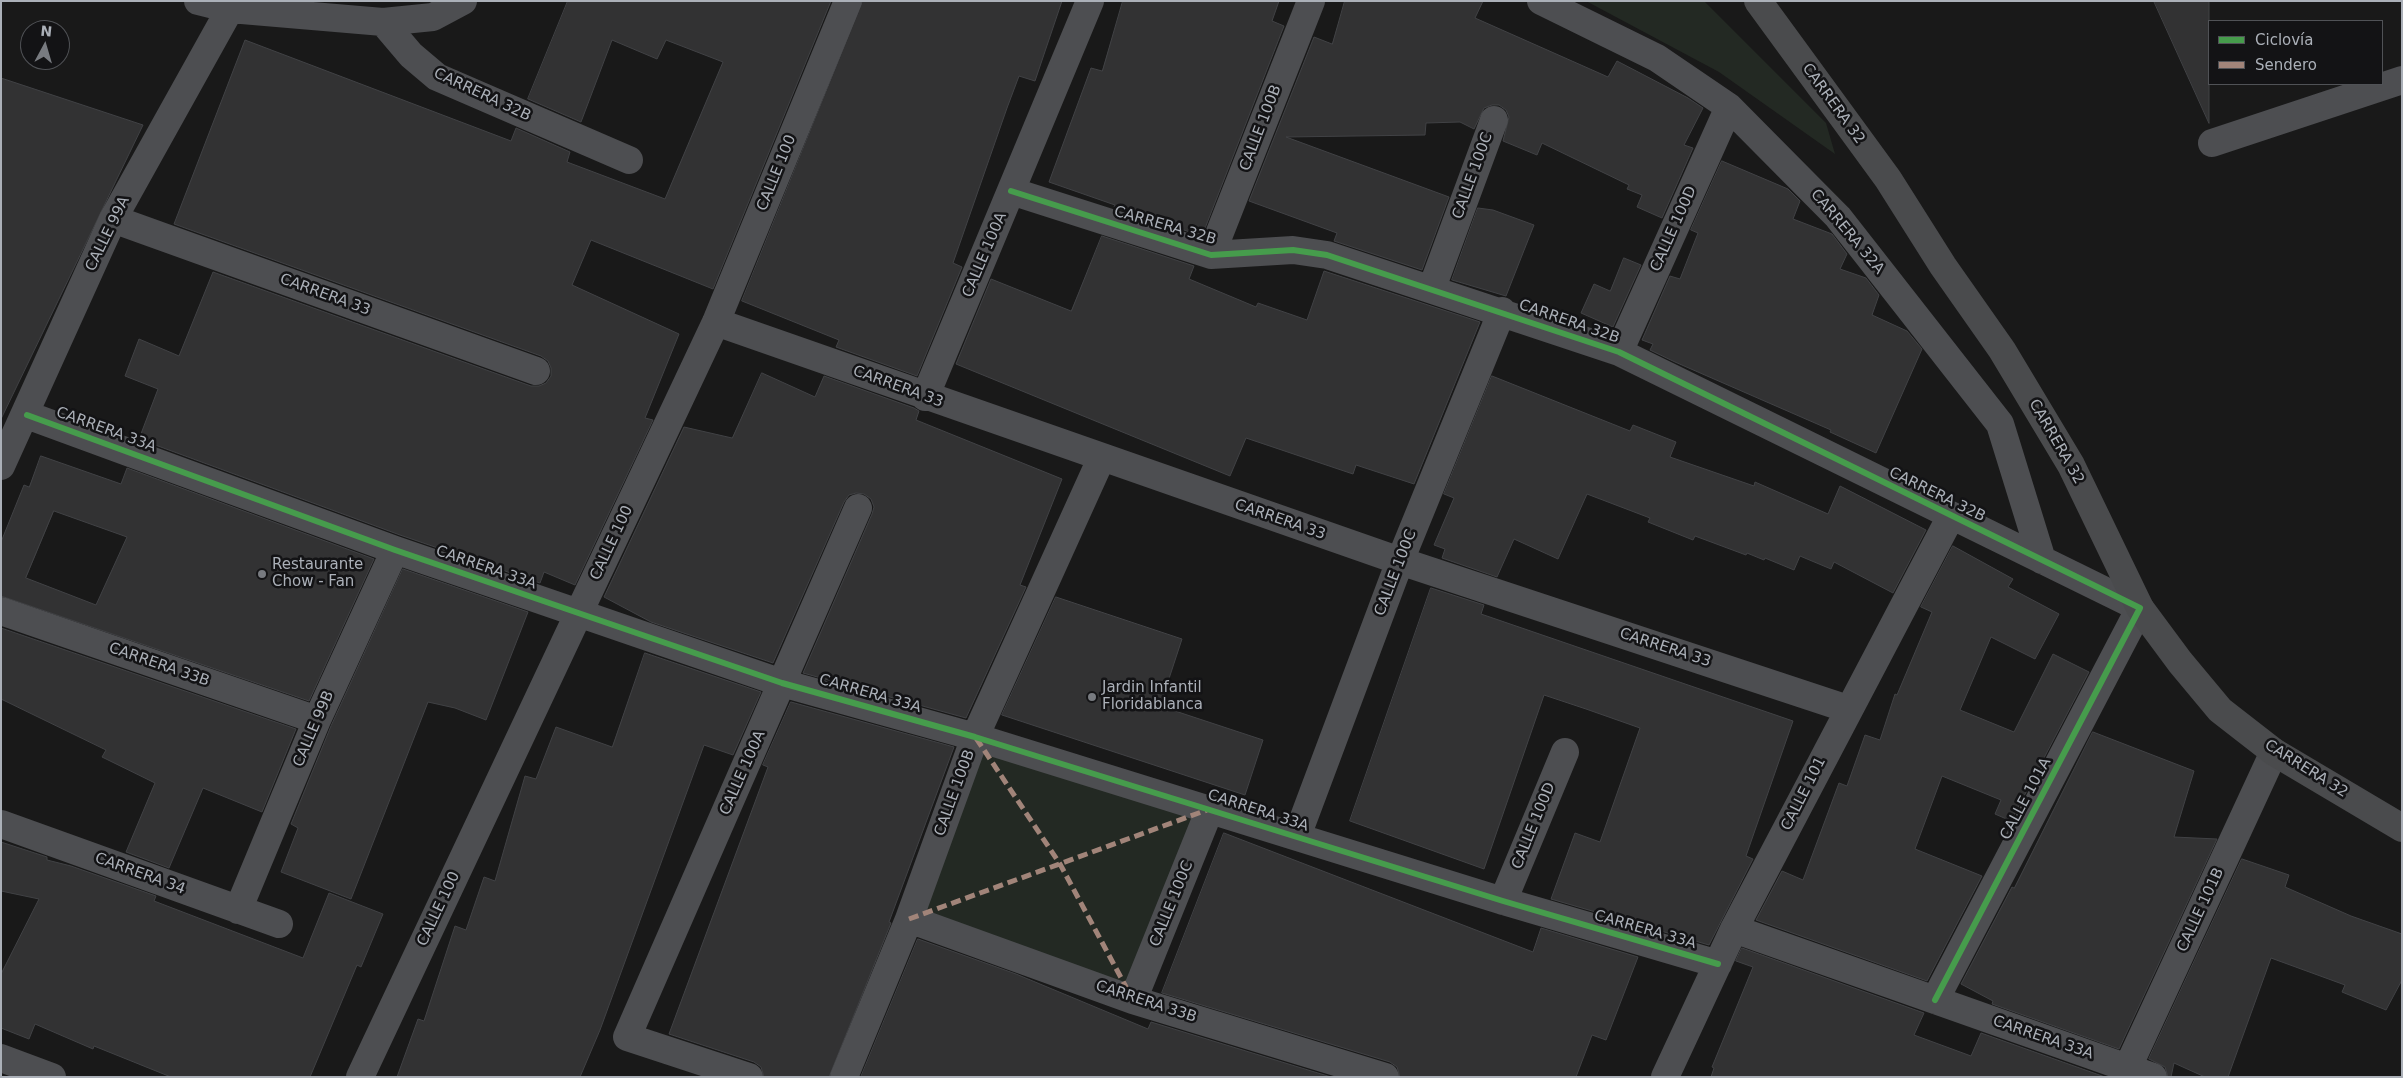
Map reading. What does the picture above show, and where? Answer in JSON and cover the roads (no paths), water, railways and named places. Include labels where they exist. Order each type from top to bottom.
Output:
[{"type":"main road","name":"CARRERA 32","points":[[1758,1],[1888,179],[1942,266],[2002,350],[2072,465],[2140,608],[2180,662],[2220,710],[2274,752],[2402,828]]},
{"type":"street","points":[[198,1],[230,8],[383,22],[433,17],[463,1]]},
{"type":"street","name":"CALLE 100","points":[[360,1077],[716,322],[848,1]]},
{"type":"street","name":"CALLE 100A","points":[[925,397],[1090,1]]},
{"type":"street","name":"CALLE 100B","points":[[1211,255],[1311,1]]},
{"type":"street","name":"CARRERA 32A","points":[[1541,1],[1657,58],[1729,107],[1838,217],[2000,424],[2042,560]]},
{"type":"street","name":"CALLE 99A","points":[[4,451],[26,414],[113,219],[230,8]]},
{"type":"street","name":"CARRERA 32B","points":[[383,22],[411,55],[437,77],[629,160]]},
{"type":"street","points":[[2212,142],[2402,80]]},
{"type":"street","name":"CALLE 100D","points":[[1619,352],[1729,107]]},
{"type":"street","name":"CALLE 100C","points":[[1432,288],[1494,120]]},
{"type":"street","name":"CARRERA 32B","points":[[1011,192],[1211,255],[1293,250],[1327,255],[1432,288],[1619,352],[2140,608]]},
{"type":"street","name":"CARRERA 33","points":[[113,219],[536,371]]},
{"type":"street","name":"CALLE 100C","points":[[1297,836],[1400,562],[1502,312]]},
{"type":"street","name":"CARRERA 33","points":[[716,322],[925,397],[1400,562],[1848,709]]},
{"type":"street","name":"CARRERA 33A","points":[[26,414],[395,550],[782,683],[975,737],[1503,901],[1718,964]]},
{"type":"street","name":"CALLE 100B","points":[[844,1077],[909,920],[975,737],[1102,459]]},
{"type":"street","name":"CALLE 100A","points":[[749,1077],[627,1037],[858,508]]},
{"type":"street","name":"CALLE 101","points":[[1666,1077],[1734,929],[1951,516]]},
{"type":"street","name":"CALLE 99B","points":[[238,910],[317,720],[395,550]]},
{"type":"street","name":"CALLE 101A","points":[[1935,1000],[2140,608]]},
{"type":"street","name":"CARRERA 33B","points":[[1,611],[317,720]]},
{"type":"street","name":"CALLE 100D","points":[[1503,901],[1565,752]]},
{"type":"street","name":"CALLE 101B","points":[[2140,1072],[2274,752]]},
{"type":"street","name":"CALLE 100C","points":[[1133,1000],[1210,809]]},
{"type":"street","name":"CARRERA 34","points":[[1,824],[279,924]]},
{"type":"street","name":"CARRERA 33B","points":[[909,920],[1133,1000],[1381,1076]]},
{"type":"street","name":"CARRERA 33A","points":[[1734,929],[2140,1072]]},
{"type":"street","points":[[1,1058],[52,1077]]},
{"type":"place","name":"Restaurante Chow - Fan","points":[[262,574]]},
{"type":"place","name":"Jardin Infantil Floridablanca","points":[[1092,697]]}]
